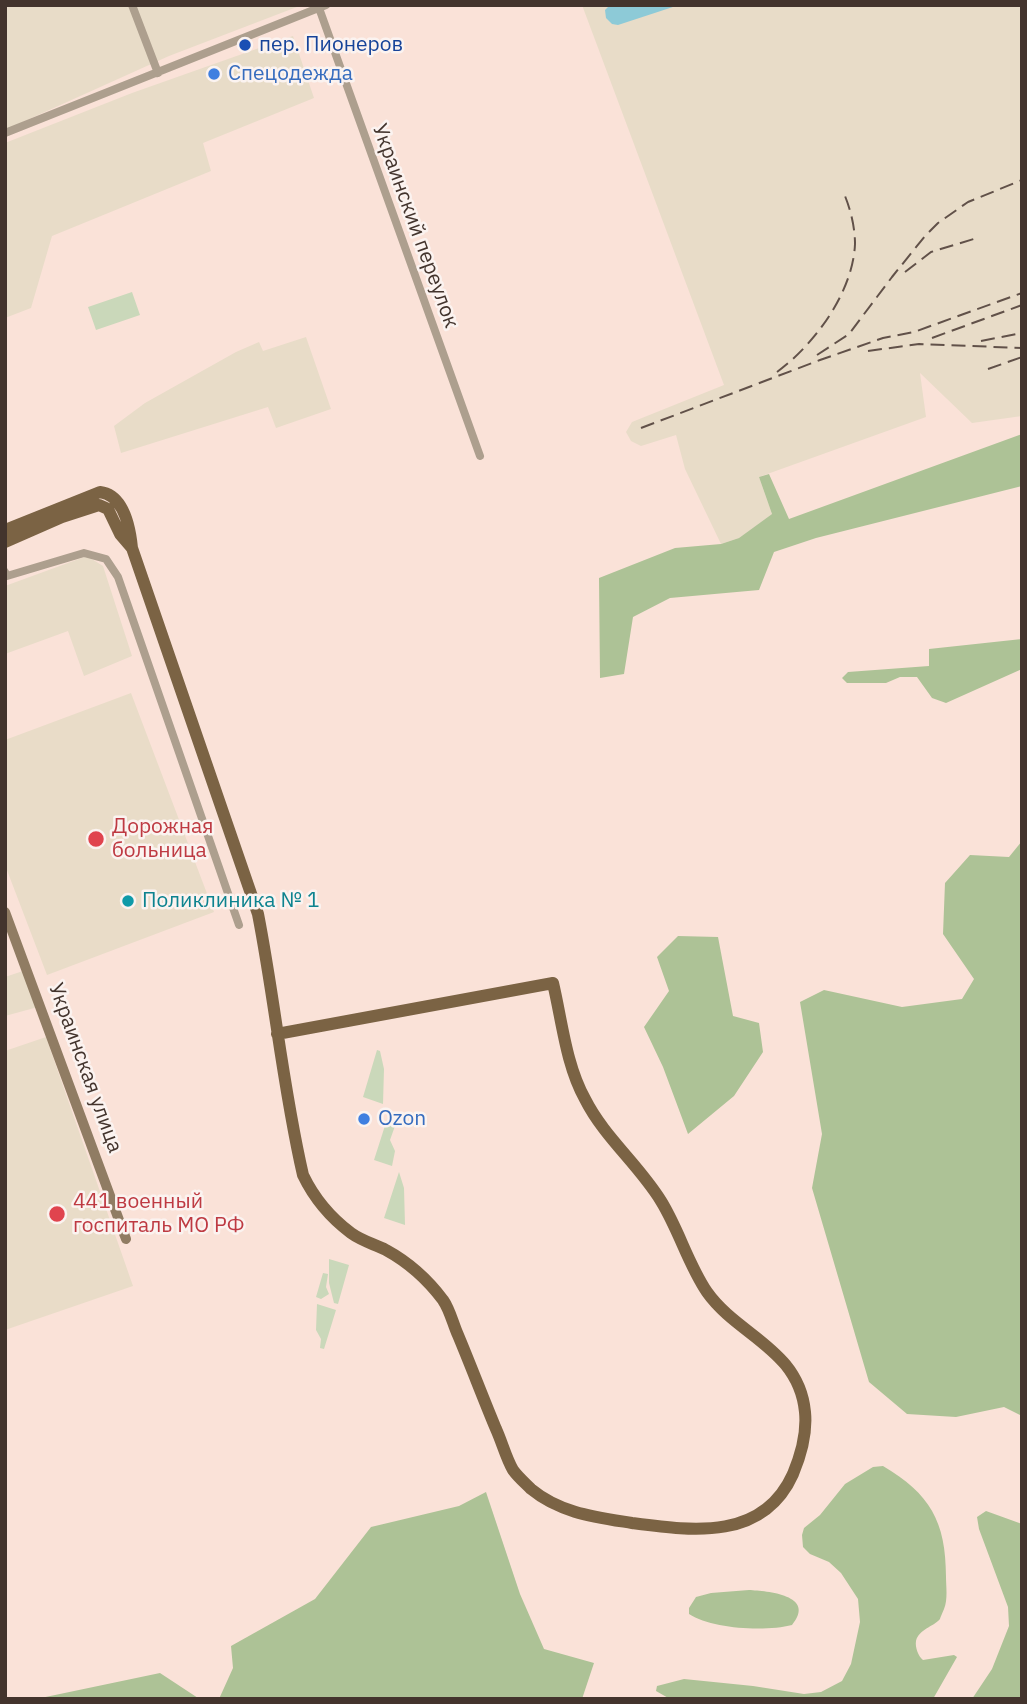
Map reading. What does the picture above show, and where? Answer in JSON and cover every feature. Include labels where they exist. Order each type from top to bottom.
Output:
[{"type":"main road","points":[[5,530],[92,495],[108,493],[115,497],[130,530],[132,548],[258,914],[277,1034],[294,1136],[303,1175],[320,1203],[352,1233],[413,1268],[444,1302],[513,1469],[530,1488],[555,1504],[584,1516],[654,1526],[717,1529],[742,1523],[762,1512],[777,1499],[799,1462],[805,1411],[800,1391],[778,1355],[738,1324],[708,1294],[692,1267],[660,1199],[585,1100],[575,1079],[553,983],[277,1034]]},
{"type":"main road","points":[[5,542],[62,517],[99,505],[108,509],[120,534],[132,548]]},
{"type":"street","points":[[132,5],[158,73]]},
{"type":"street","points":[[5,133],[323,7]]},
{"type":"street","name":"Украинский переулок","points":[[323,7],[480,456]]},
{"type":"street","points":[[5,572],[7,576],[84,553],[106,559],[118,577],[239,925]]},
{"type":"street","name":"Украинская улица","points":[[5,912],[126,1239]]},
{"type":"shaded area","points":[[5,5],[302,5],[169,56],[5,130]]},
{"type":"shaded area","points":[[582,5],[1022,5],[1022,416],[972,423],[920,373],[926,417],[759,477],[772,514],[739,538],[721,544],[685,469],[676,435],[641,446],[631,441],[626,432],[632,422],[724,385]]},
{"type":"shaded area","points":[[293,36],[314,98],[203,143],[211,171],[52,236],[31,308],[5,318],[5,143],[132,93]]},
{"type":"shaded area","points":[[306,337],[331,409],[276,428],[268,407],[121,453],[114,426],[145,403],[259,342],[263,351]]},
{"type":"shaded area","points":[[87,556],[103,566],[132,656],[84,676],[68,631],[5,654],[5,586]]},
{"type":"shaded area","name":"Дорожная больница","points":[[131,693],[214,912],[47,975],[5,865],[5,740]]},
{"type":"shaded area","points":[[23,971],[38,1007],[5,1016],[5,977]]},
{"type":"shaded area","name":"441 военный госпиталь МО РФ","points":[[46,1037],[133,1286],[5,1330],[5,1051]]},
{"type":"green space","points":[[132,292],[140,315],[96,330],[88,307]]},
{"type":"green space","points":[[1022,434],[1022,486],[816,538],[774,552],[759,590],[670,598],[633,617],[624,674],[600,678],[599,578],[675,548],[721,544],[739,538],[772,514],[759,477],[769,474],[789,519]]},
{"type":"green space","points":[[1022,639],[1022,669],[946,703],[932,698],[917,677],[900,677],[886,683],[847,683],[842,678],[848,672],[929,666],[929,649]]},
{"type":"green space","points":[[1022,841],[1022,1416],[1004,1407],[956,1417],[907,1414],[869,1382],[812,1188],[822,1134],[800,1002],[824,990],[902,1007],[962,999],[974,979],[943,934],[945,883],[970,855],[1009,857]]},
{"type":"green space","points":[[678,936],[718,937],[733,1016],[759,1023],[763,1052],[734,1096],[688,1134],[663,1067],[644,1027],[669,991],[657,957]]},
{"type":"green space","points":[[377,1050],[380,1051],[384,1069],[383,1104],[363,1097]]},
{"type":"green space","points":[[390,1110],[395,1126],[390,1140],[395,1151],[392,1166],[374,1160]]},
{"type":"green space","points":[[399,1172],[404,1188],[405,1225],[384,1218]]},
{"type":"green space","points":[[329,1259],[349,1265],[338,1304],[334,1303],[329,1283]]},
{"type":"green space","points":[[323,1273],[328,1274],[326,1287],[329,1294],[321,1299],[316,1297]]},
{"type":"green space","points":[[317,1304],[336,1310],[324,1349],[320,1348],[321,1339],[316,1330]]},
{"type":"green space","points":[[883,1466],[913,1487],[924,1499],[932,1511],[943,1540],[945,1605],[940,1619],[923,1631],[916,1641],[916,1646],[923,1660],[954,1655],[957,1657],[933,1699],[670,1699],[656,1691],[657,1686],[684,1679],[804,1694],[821,1692],[842,1681],[851,1664],[860,1622],[858,1599],[841,1573],[829,1562],[810,1554],[803,1547],[802,1535],[804,1528],[820,1515],[845,1484],[873,1467]]},
{"type":"green space","points":[[486,1492],[520,1594],[544,1649],[594,1663],[582,1699],[219,1699],[233,1668],[231,1646],[315,1599],[371,1527],[459,1506]]},
{"type":"green space","points":[[986,1511],[1022,1524],[1022,1699],[972,1699],[992,1669],[1009,1626],[1008,1607],[979,1529],[977,1517]]},
{"type":"green space","points":[[749,1590],[777,1594],[794,1601],[798,1607],[798,1615],[792,1625],[739,1628],[711,1623],[689,1614],[689,1608],[696,1597]]},
{"type":"green space","points":[[160,1673],[198,1698],[207,1699],[36,1699]]},
{"type":"water","points":[[610,5],[679,5],[618,25],[612,24],[606,18],[605,10]]},
{"type":"railway","points":[[817,355],[849,334],[892,277],[938,223],[968,202],[1022,180]]},
{"type":"railway","points":[[777,372],[818,332],[830,316],[847,280],[855,244],[845,196]]},
{"type":"railway","points":[[905,272],[931,252],[977,238]]},
{"type":"railway","points":[[641,428],[820,360],[883,338],[914,332],[1022,293]]},
{"type":"railway","points":[[932,338],[1022,305]]},
{"type":"railway","points":[[981,341],[1022,333]]},
{"type":"railway","points":[[868,351],[919,344],[1022,348]]},
{"type":"railway","points":[[988,369],[1022,357]]},
{"type":"place","name":"пер. Пионеров","points":[[245,45]]},
{"type":"place","name":"Спецодежда","points":[[214,74]]},
{"type":"place","name":"Дорожная больница","points":[[96,839]]},
{"type":"place","name":"Поликлиника № 1","points":[[128,901]]},
{"type":"place","name":"Ozon","points":[[364,1119]]},
{"type":"place","name":"441 военный госпиталь МО РФ","points":[[57,1214]]}]
